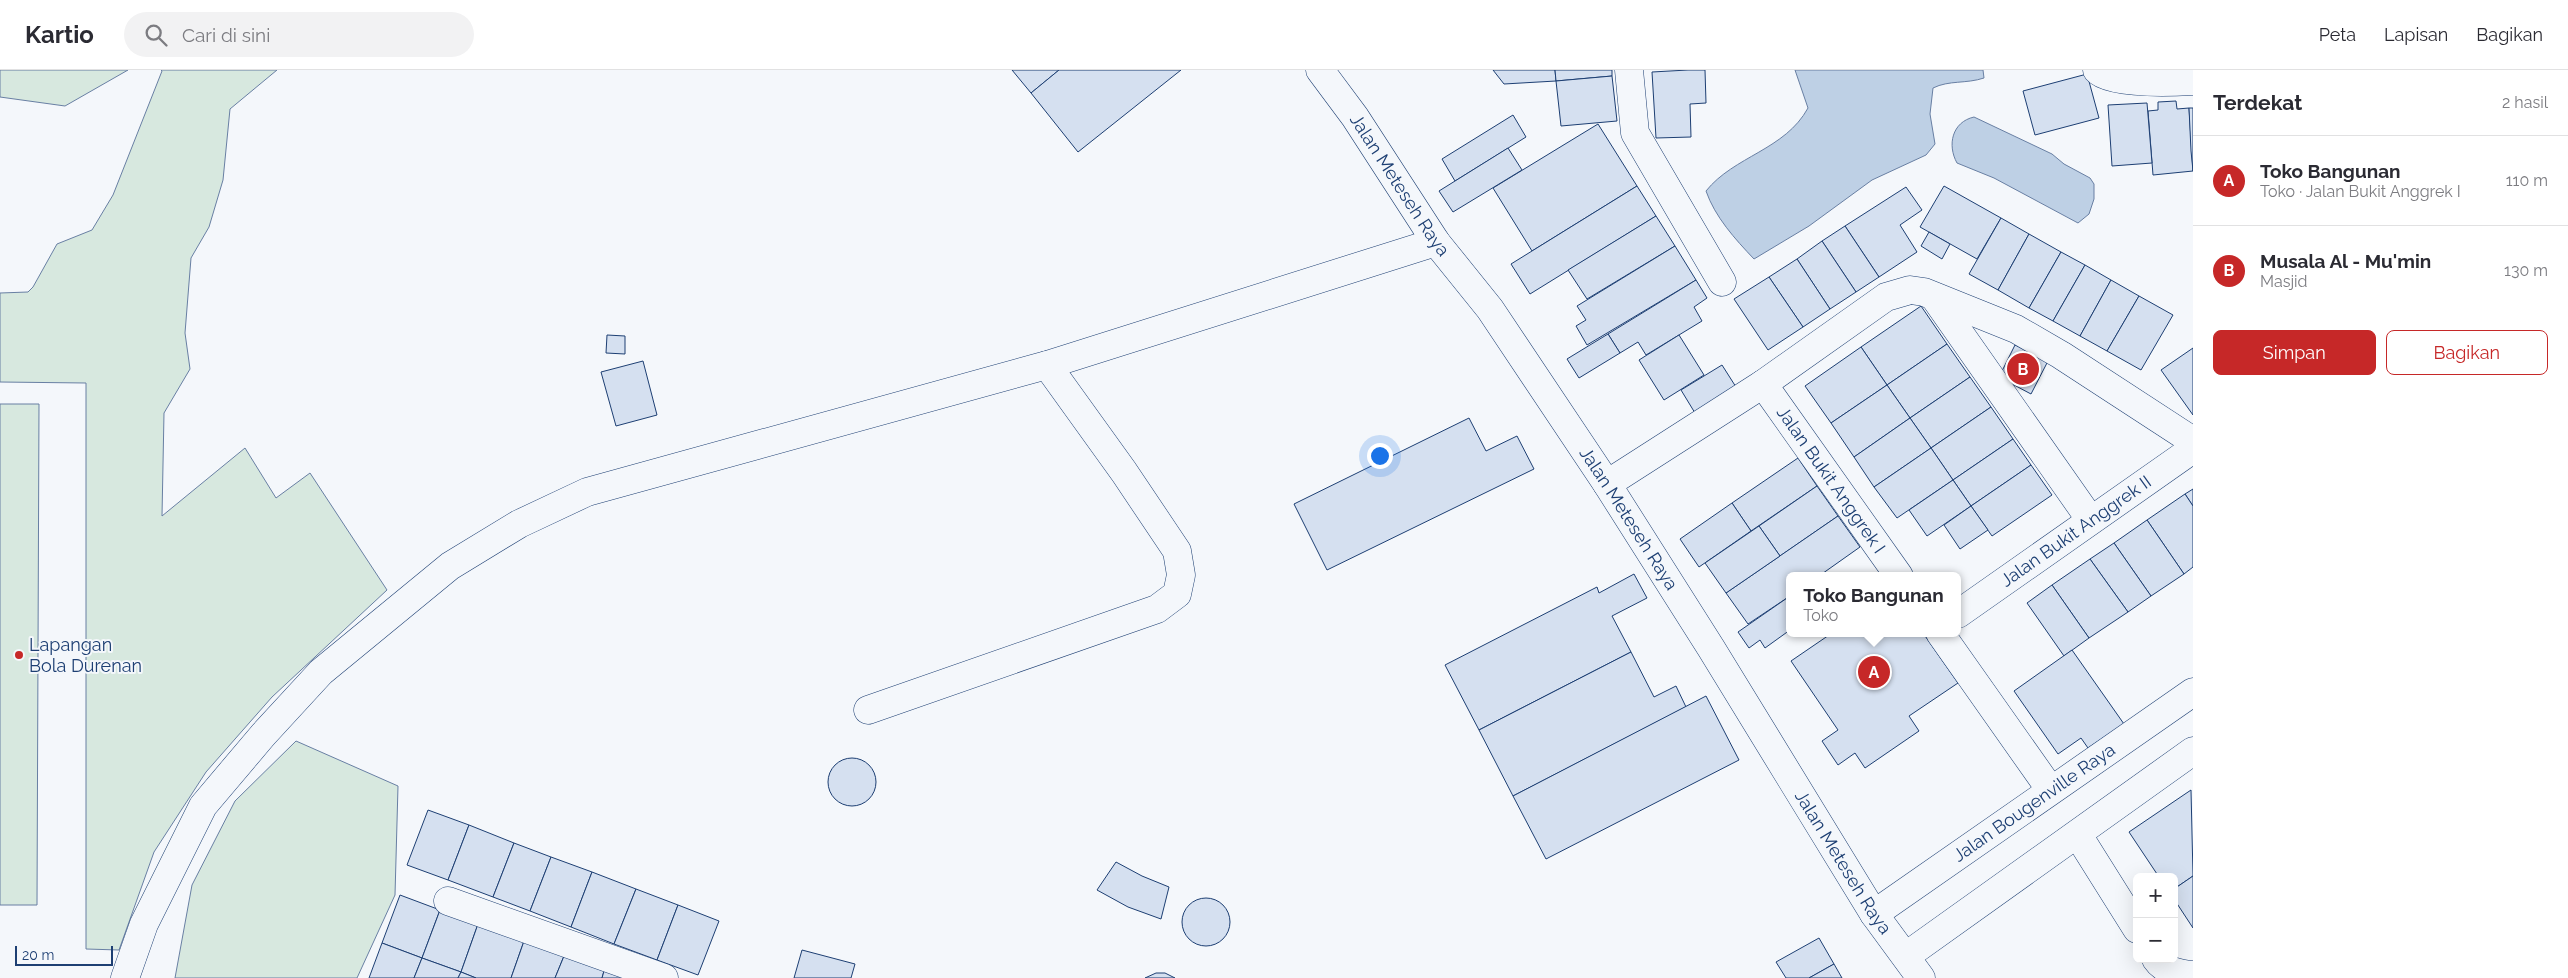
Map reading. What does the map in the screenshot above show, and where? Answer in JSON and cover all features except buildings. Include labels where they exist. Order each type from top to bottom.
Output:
[{"type":"street","name":"Jalan Meteseh Raya","points":[[1320,70],[1355,117],[1436,242],[1490,309],[1607,484],[1696,624],[1874,914],[1921,978]]},
{"type":"street","points":[[1629,70],[1635,133],[1722,282]]},
{"type":"street","points":[[2097,70],[2100,73],[2118,78],[2158,83],[2193,81]]},
{"type":"street","points":[[125,978],[144,924],[203,806],[263,734],[321,672],[450,566],[519,524],[587,492],[1047,365],[1436,242]]},
{"type":"street","points":[[1607,484],[1763,384],[1886,297],[1910,290],[1924,292],[2016,329],[2062,355],[2193,441]]},
{"type":"street","points":[[1935,298],[2090,519]]},
{"type":"street","points":[[868,710],[1157,609],[1177,594],[1182,575],[1177,551],[1124,472],[1047,365]]},
{"type":"street","name":"Jalan Bukit Anggrek I","points":[[1763,384],[1896,572]]},
{"type":"street","name":"Jalan Bukit Anggrek II","points":[[1961,612],[2090,519],[2193,449]]},
{"type":"street","points":[[1943,637],[2050,789]]},
{"type":"street","name":"Jalan Bougenville Raya","points":[[1874,914],[2050,789],[2193,692]]},
{"type":"street","points":[[1906,956],[2193,751]]},
{"type":"street","points":[[2078,834],[2133,923]]},
{"type":"street","points":[[448,901],[664,978]]},
{"type":"street","points":[[2159,963],[2179,974],[2193,975]]},
{"type":"shaded area","points":[[0,70],[128,70],[65,106],[0,97]]},
{"type":"shaded area","points":[[161,70],[277,70],[230,109],[223,180],[209,227],[191,258],[185,333],[190,369],[164,413],[162,516],[245,448],[276,498],[310,473],[387,590],[272,697],[206,772],[154,852],[119,950],[86,949],[86,383],[0,382],[0,293],[28,292],[33,287],[57,244],[92,230],[113,195]]},
{"type":"shaded area","name":"Lapangan Bola Durenan","points":[[0,404],[39,404],[37,905],[0,905]]},
{"type":"shaded area","points":[[296,741],[398,786],[395,895],[357,978],[175,978],[192,885],[235,801]]},
{"type":"water","points":[[1795,70],[1983,70],[1984,78],[1945,84],[1933,88],[1930,114],[1935,144],[1926,155],[1872,180],[1809,226],[1754,259],[1720,219],[1706,191],[1717,179],[1786,134],[1798,122],[1808,108]]},
{"type":"water","points":[[1974,117],[2052,154],[2064,164],[2090,178],[2094,184],[2094,199],[2089,214],[2078,223],[1994,178],[1957,163],[1952,149],[1956,129]]},
{"type":"place","name":"Musala Al - Mu'min","points":[[2023,369]]},
{"type":"place","name":"Lapangan Bola Durenan","points":[[19,655]]},
{"type":"place","name":"Toko Bangunan","points":[[1874,672]]}]
